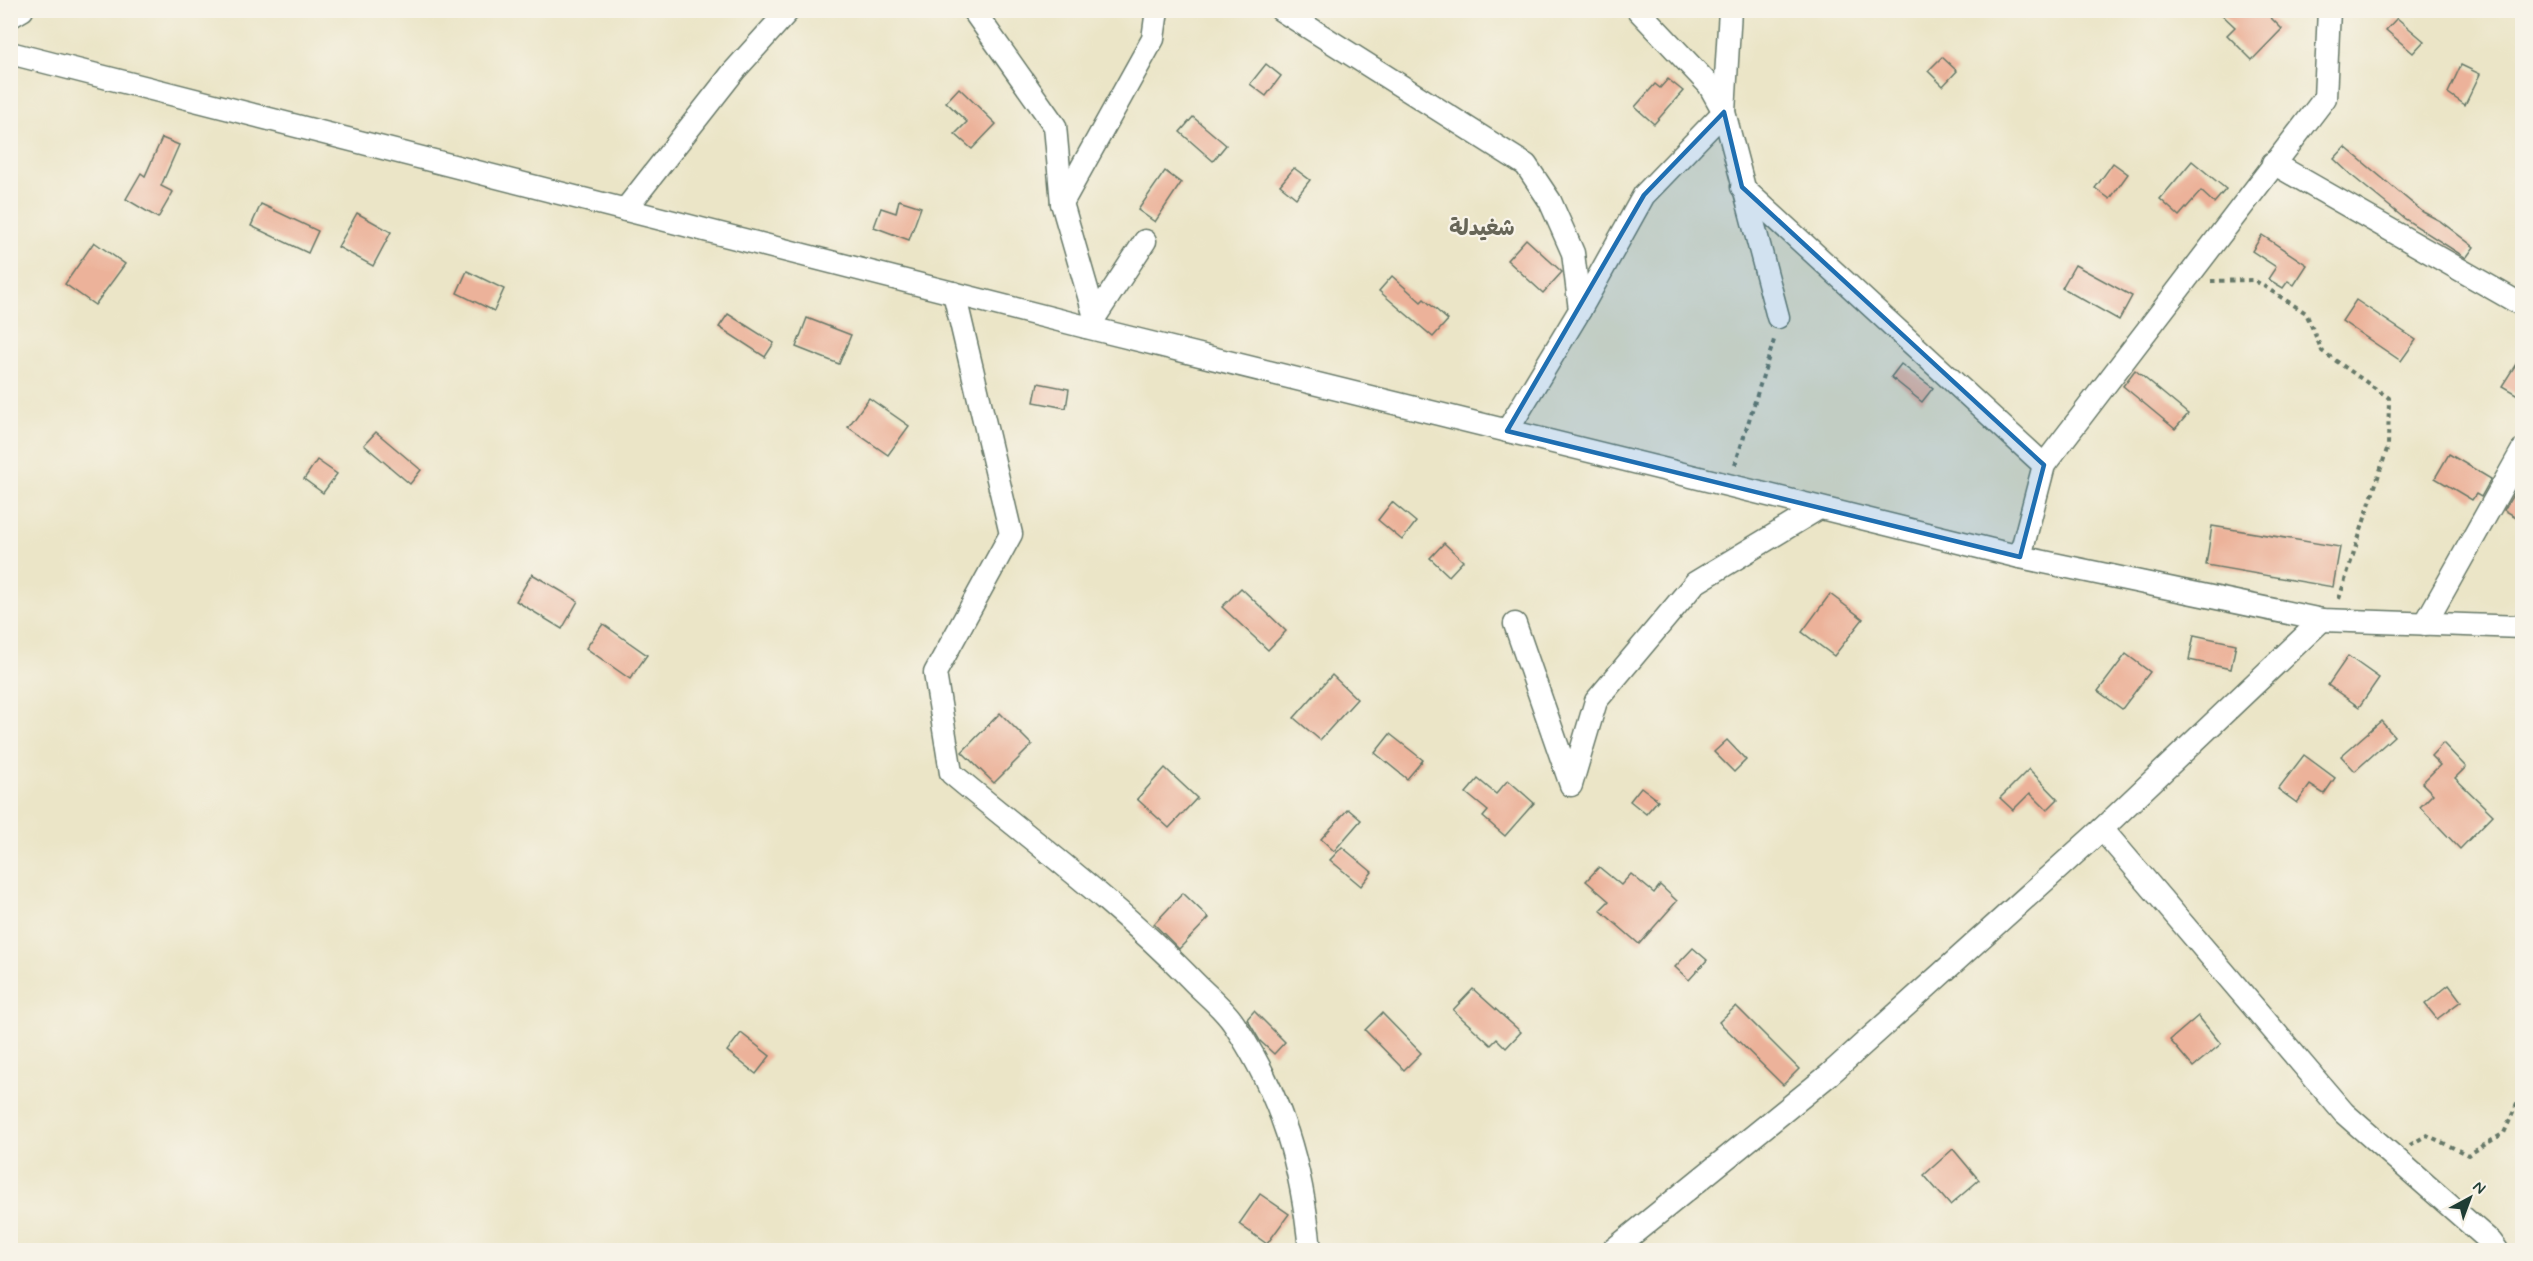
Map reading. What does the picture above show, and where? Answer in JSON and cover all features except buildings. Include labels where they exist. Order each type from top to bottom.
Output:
[{"type":"street","points":[[10,17],[22,10]]},
{"type":"street","points":[[625,210],[734,71],[789,10]]},
{"type":"street","points":[[973,10],[1055,126],[1062,203],[1091,322]]},
{"type":"street","points":[[1062,203],[1153,39],[1157,10]]},
{"type":"street","points":[[1281,10],[1526,165],[1550,201],[1573,253],[1580,310]]},
{"type":"street","points":[[1638,10],[1709,85],[1724,112],[1778,317]]},
{"type":"street","points":[[1507,431],[1580,310],[1644,195],[1724,112],[1730,10]]},
{"type":"street","points":[[2020,557],[2044,465],[2272,164],[2325,98],[2329,10]]},
{"type":"street","points":[[10,53],[954,293],[1091,322],[1507,431],[2020,557],[2327,620],[2523,627]]},
{"type":"street","points":[[2272,164],[2523,305]]},
{"type":"street","points":[[1742,187],[2044,465]]},
{"type":"street","points":[[1091,322],[1145,241]]},
{"type":"street","points":[[954,293],[1011,534],[935,673],[951,773],[1162,949],[1233,1022],[1276,1098],[1293,1150],[1306,1204],[1310,1251]]},
{"type":"street","points":[[2425,624],[2523,451]]},
{"type":"street","points":[[1515,624],[1571,785],[1596,701],[1695,583],[1819,508]]},
{"type":"street","points":[[1613,1251],[1830,1074],[2102,829],[2327,620]]},
{"type":"street","points":[[2102,829],[2344,1113],[2491,1242],[2498,1251]]},
{"type":"path","points":[[2183,281],[2254,280],[2306,313],[2322,351],[2389,398],[2388,446],[2327,620]]},
{"type":"path","points":[[1729,486],[1774,339],[1778,317]]},
{"type":"path","points":[[2393,1156],[2427,1135],[2468,1155],[2504,1133],[2523,1093]]},
{"type":"highlighted area","points":[[1724,112],[1742,187],[2044,465],[2020,557],[1507,431],[1644,195]]},
{"type":"district","name":"شغيدلة","points":[[1482,227]]}]
